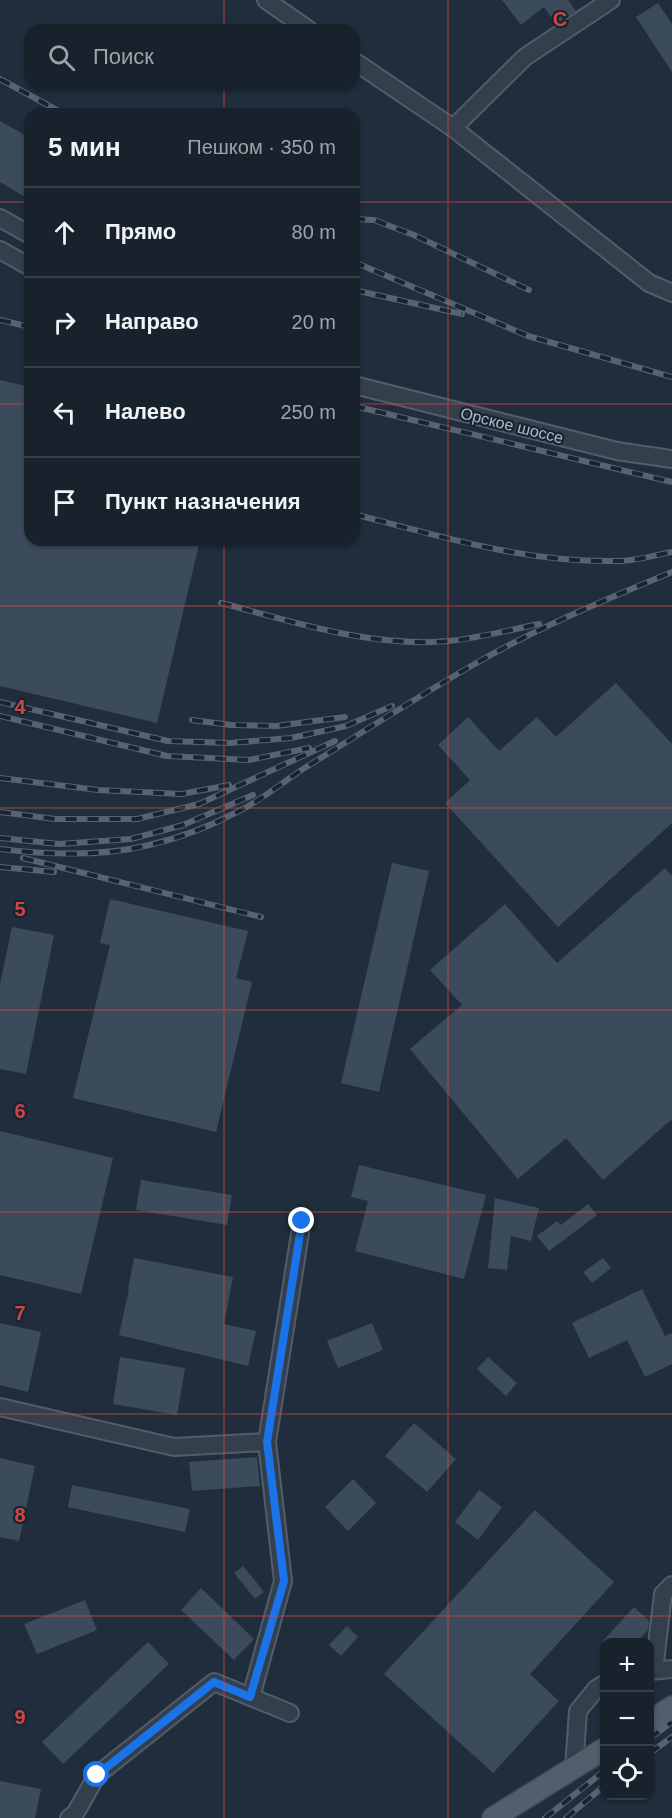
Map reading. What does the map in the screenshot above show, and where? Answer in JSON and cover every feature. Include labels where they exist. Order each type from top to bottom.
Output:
[{"type":"main road","points":[[654,1718],[672,1707]]},
{"type":"main road","points":[[494,1818],[600,1752]]},
{"type":"street","points":[[266,0],[300,24]]},
{"type":"street","points":[[453,128],[525,57],[610,0]]},
{"type":"street","points":[[360,65],[453,128],[649,283],[672,293]]},
{"type":"street","points":[[0,218],[24,232]]},
{"type":"street","points":[[0,250],[24,264]]},
{"type":"street","name":"Орское шоссе","points":[[360,387],[617,451],[672,459]]},
{"type":"street","points":[[250,1697],[284,1581],[267,1442],[302,1221]]},
{"type":"street","points":[[0,1407],[174,1447],[267,1442]]},
{"type":"street","points":[[654,1656],[663,1594],[672,1585]]},
{"type":"street","points":[[654,1670],[672,1670]]},
{"type":"street","points":[[69,1818],[75,1814],[97,1775],[214,1682],[290,1713]]},
{"type":"street","points":[[574,1768],[578,1711],[600,1686]]},
{"type":"building","points":[[502,0],[568,0],[576,11],[556,24],[544,7],[521,25]]},
{"type":"building","points":[[658,3],[672,24],[672,72],[636,17]]},
{"type":"building","points":[[0,121],[24,135],[24,196],[0,182]]},
{"type":"building","points":[[0,380],[24,386],[24,546],[199,546],[157,723],[0,686]]},
{"type":"building","points":[[616,683],[672,744],[672,823],[558,927],[445,803],[470,780],[438,745],[468,717],[499,751],[537,717],[556,737]]},
{"type":"building","points":[[392,863],[429,871],[379,1092],[341,1083]]},
{"type":"building","points":[[665,868],[672,876],[672,1119],[603,1180],[566,1138],[518,1179],[410,1049],[462,1005],[430,970],[505,904],[557,963]]},
{"type":"building","points":[[110,899],[248,931],[236,978],[252,982],[216,1132],[73,1098],[110,945],[100,943]]},
{"type":"building","points":[[12,927],[54,935],[26,1074],[0,1069],[0,984]]},
{"type":"building","points":[[0,1131],[113,1158],[81,1294],[0,1275]]},
{"type":"building","points":[[359,1165],[486,1195],[464,1279],[355,1251],[368,1201],[351,1197]]},
{"type":"building","points":[[141,1180],[232,1195],[227,1225],[136,1210]]},
{"type":"building","points":[[495,1198],[539,1208],[531,1241],[511,1236],[507,1270],[488,1268]]},
{"type":"building","points":[[588,1204],[597,1215],[549,1251],[537,1236],[557,1221],[561,1225]]},
{"type":"building","points":[[134,1258],[233,1277],[224,1324],[256,1331],[248,1366],[119,1335]]},
{"type":"building","points":[[603,1258],[611,1268],[592,1283],[583,1272]]},
{"type":"building","points":[[642,1289],[665,1336],[672,1333],[672,1364],[645,1377],[627,1340],[589,1358],[572,1323]]},
{"type":"building","points":[[0,1323],[41,1332],[28,1392],[0,1385]]},
{"type":"building","points":[[372,1323],[383,1350],[338,1368],[327,1341]]},
{"type":"building","points":[[120,1357],[185,1368],[177,1415],[113,1404]]},
{"type":"building","points":[[488,1357],[517,1383],[506,1396],[477,1369]]},
{"type":"building","points":[[414,1423],[456,1459],[427,1492],[385,1456]]},
{"type":"building","points":[[257,1457],[260,1486],[192,1491],[189,1462]]},
{"type":"building","points":[[0,1458],[35,1466],[19,1541],[0,1537]]},
{"type":"building","points":[[353,1479],[376,1503],[348,1531],[325,1507]]},
{"type":"building","points":[[72,1485],[190,1509],[185,1532],[68,1507]]},
{"type":"building","points":[[479,1490],[502,1507],[478,1540],[455,1522]]},
{"type":"building","points":[[535,1510],[614,1582],[530,1674],[559,1701],[493,1773],[384,1674]]},
{"type":"building","points":[[243,1566],[264,1592],[255,1599],[234,1573]]},
{"type":"building","points":[[201,1588],[254,1639],[234,1660],[181,1610]]},
{"type":"building","points":[[85,1600],[97,1630],[37,1654],[24,1624]]},
{"type":"building","points":[[634,1607],[649,1621],[648,1630],[641,1638],[606,1638]]},
{"type":"building","points":[[347,1626],[358,1637],[341,1656],[329,1645]]},
{"type":"building","points":[[148,1642],[169,1664],[63,1764],[42,1742]]},
{"type":"building","points":[[0,1781],[41,1789],[35,1818],[0,1818]]},
{"type":"railway","points":[[0,79],[53,108]]},
{"type":"railway","points":[[360,219],[374,220],[414,235],[529,290]]},
{"type":"railway","points":[[360,265],[528,336],[672,377]]},
{"type":"railway","points":[[360,291],[462,314]]},
{"type":"railway","points":[[0,320],[24,326]]},
{"type":"railway","points":[[360,407],[672,482]]},
{"type":"railway","points":[[360,516],[484,547],[551,558],[625,561],[672,552]]},
{"type":"railway","points":[[0,849],[56,854],[112,852],[161,842],[206,827],[255,802],[303,769],[425,693],[516,641],[672,572]]},
{"type":"railway","points":[[221,603],[334,632],[391,641],[449,641],[539,624]]},
{"type":"railway","points":[[0,702],[168,741],[230,743],[291,738],[346,726],[392,706]]},
{"type":"railway","points":[[0,716],[167,756],[249,760],[309,748]]},
{"type":"railway","points":[[192,720],[231,725],[276,726],[345,717]]},
{"type":"railway","points":[[0,812],[55,819],[137,819],[199,804],[335,741]]},
{"type":"railway","points":[[0,778],[98,790],[182,794],[229,785]]},
{"type":"railway","points":[[0,838],[59,844],[131,839],[183,825],[253,795]]},
{"type":"railway","points":[[23,858],[261,917]]},
{"type":"railway","points":[[0,867],[54,872]]},
{"type":"railway","points":[[654,1735],[672,1722]]},
{"type":"railway","points":[[654,1750],[672,1737]]},
{"type":"railway","points":[[545,1818],[600,1774]]},
{"type":"railway","points":[[566,1818],[600,1789]]},
{"type":"route","points":[[97,1775],[214,1682],[250,1697],[284,1581],[267,1442],[302,1221]]}]
